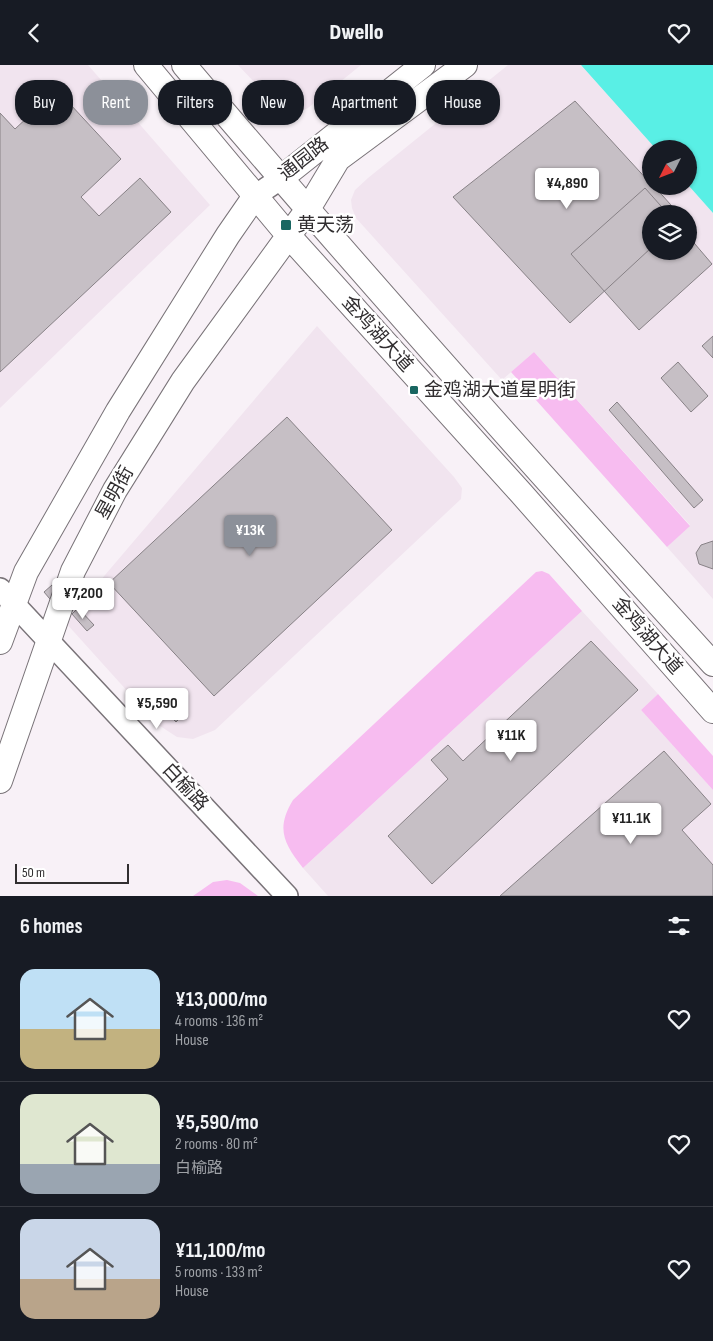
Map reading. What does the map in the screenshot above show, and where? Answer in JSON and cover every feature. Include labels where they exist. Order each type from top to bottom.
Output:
[{"type":"main road","name":"金鸡湖大道","points":[[146,65],[254,197],[521,493],[713,711]]},
{"type":"main road","name":"金鸡湖大道","points":[[184,65],[280,179],[562,499],[713,664]]},
{"type":"main road","name":"通园路","points":[[280,179],[423,65]]},
{"type":"main road","name":"通园路","points":[[288,235],[308,209],[338,159],[465,65]]},
{"type":"main road","name":"星明街","points":[[0,642],[7,597],[26,572],[118,411],[228,235],[254,197]]},
{"type":"main road","name":"星明街","points":[[0,781],[73,571],[114,489],[183,381],[288,235]]},
{"type":"street","name":"通园路","points":[[254,197],[280,179]]},
{"type":"street","name":"白榆路","points":[[7,597],[287,896]]},
{"type":"shaded area","points":[[0,65],[88,65],[101,80],[83,80],[83,125],[140,125],[210,205],[0,408]]},
{"type":"shaded area","points":[[238,65],[361,65],[343,80],[314,80],[314,103],[304,110],[304,80],[252,80]]},
{"type":"shaded area","points":[[508,65],[581,65],[648,140],[642,140],[642,195],[697,195],[713,213],[713,599],[667,547],[690,525],[534,352],[502,380],[356,218],[351,200],[355,190],[434,125],[500,125],[500,80],[489,80]]},
{"type":"shaded area","points":[[317,326],[454,477],[462,488],[461,499],[215,730],[193,739],[177,737],[157,724],[65,622]]},
{"type":"shaded area","points":[[534,352],[690,526],[667,547],[511,372]]},
{"type":"shaded area","points":[[542,571],[549,574],[582,611],[303,868],[291,851],[284,835],[285,819],[293,800],[536,572]]},
{"type":"shaded area","points":[[582,611],[658,694],[641,710],[713,790],[713,896],[328,896],[303,868]]},
{"type":"shaded area","points":[[658,694],[713,756],[713,790],[641,710]]},
{"type":"shaded area","points":[[227,880],[240,883],[258,896],[193,896],[213,882]]},
{"type":"water","points":[[581,65],[713,65],[713,213],[697,195],[698,140],[648,140]]},
{"type":"building","points":[[575,101],[642,174],[642,195],[662,195],[671,205],[642,205],[642,256],[570,323],[453,197]]},
{"type":"building","points":[[73,107],[83,118],[83,125],[89,125],[121,159],[81,197],[99,216],[140,178],[171,212],[0,372],[0,113],[15,129],[19,125],[73,125]]},
{"type":"building","points":[[642,191],[642,195],[651,195],[660,205],[642,205],[642,260],[697,260],[697,246],[712,264],[639,330],[571,254]]},
{"type":"building","points":[[713,336],[713,358],[702,346]]},
{"type":"building","points":[[678,362],[708,396],[691,412],[661,378]]},
{"type":"building","points":[[617,402],[703,500],[694,508],[609,410]]},
{"type":"building","points":[[287,417],[392,530],[214,696],[109,583]]},
{"type":"building","points":[[713,541],[713,569],[699,564],[696,553],[701,545]]},
{"type":"building","points":[[52,585],[63,598],[55,605],[44,592]]},
{"type":"building","points":[[78,608],[94,625],[87,631],[72,614]]},
{"type":"building","points":[[591,641],[638,690],[432,884],[388,836],[448,779],[431,760],[448,745],[463,761]]},
{"type":"building","points":[[164,695],[183,715],[176,722],[157,702]]},
{"type":"building","points":[[664,751],[711,804],[682,830],[713,865],[713,896],[500,896]]},
{"type":"place","name":"黄天荡","points":[[286,225]]},
{"type":"place","name":"金鸡湖大道星明街","points":[[414,390]]}]
